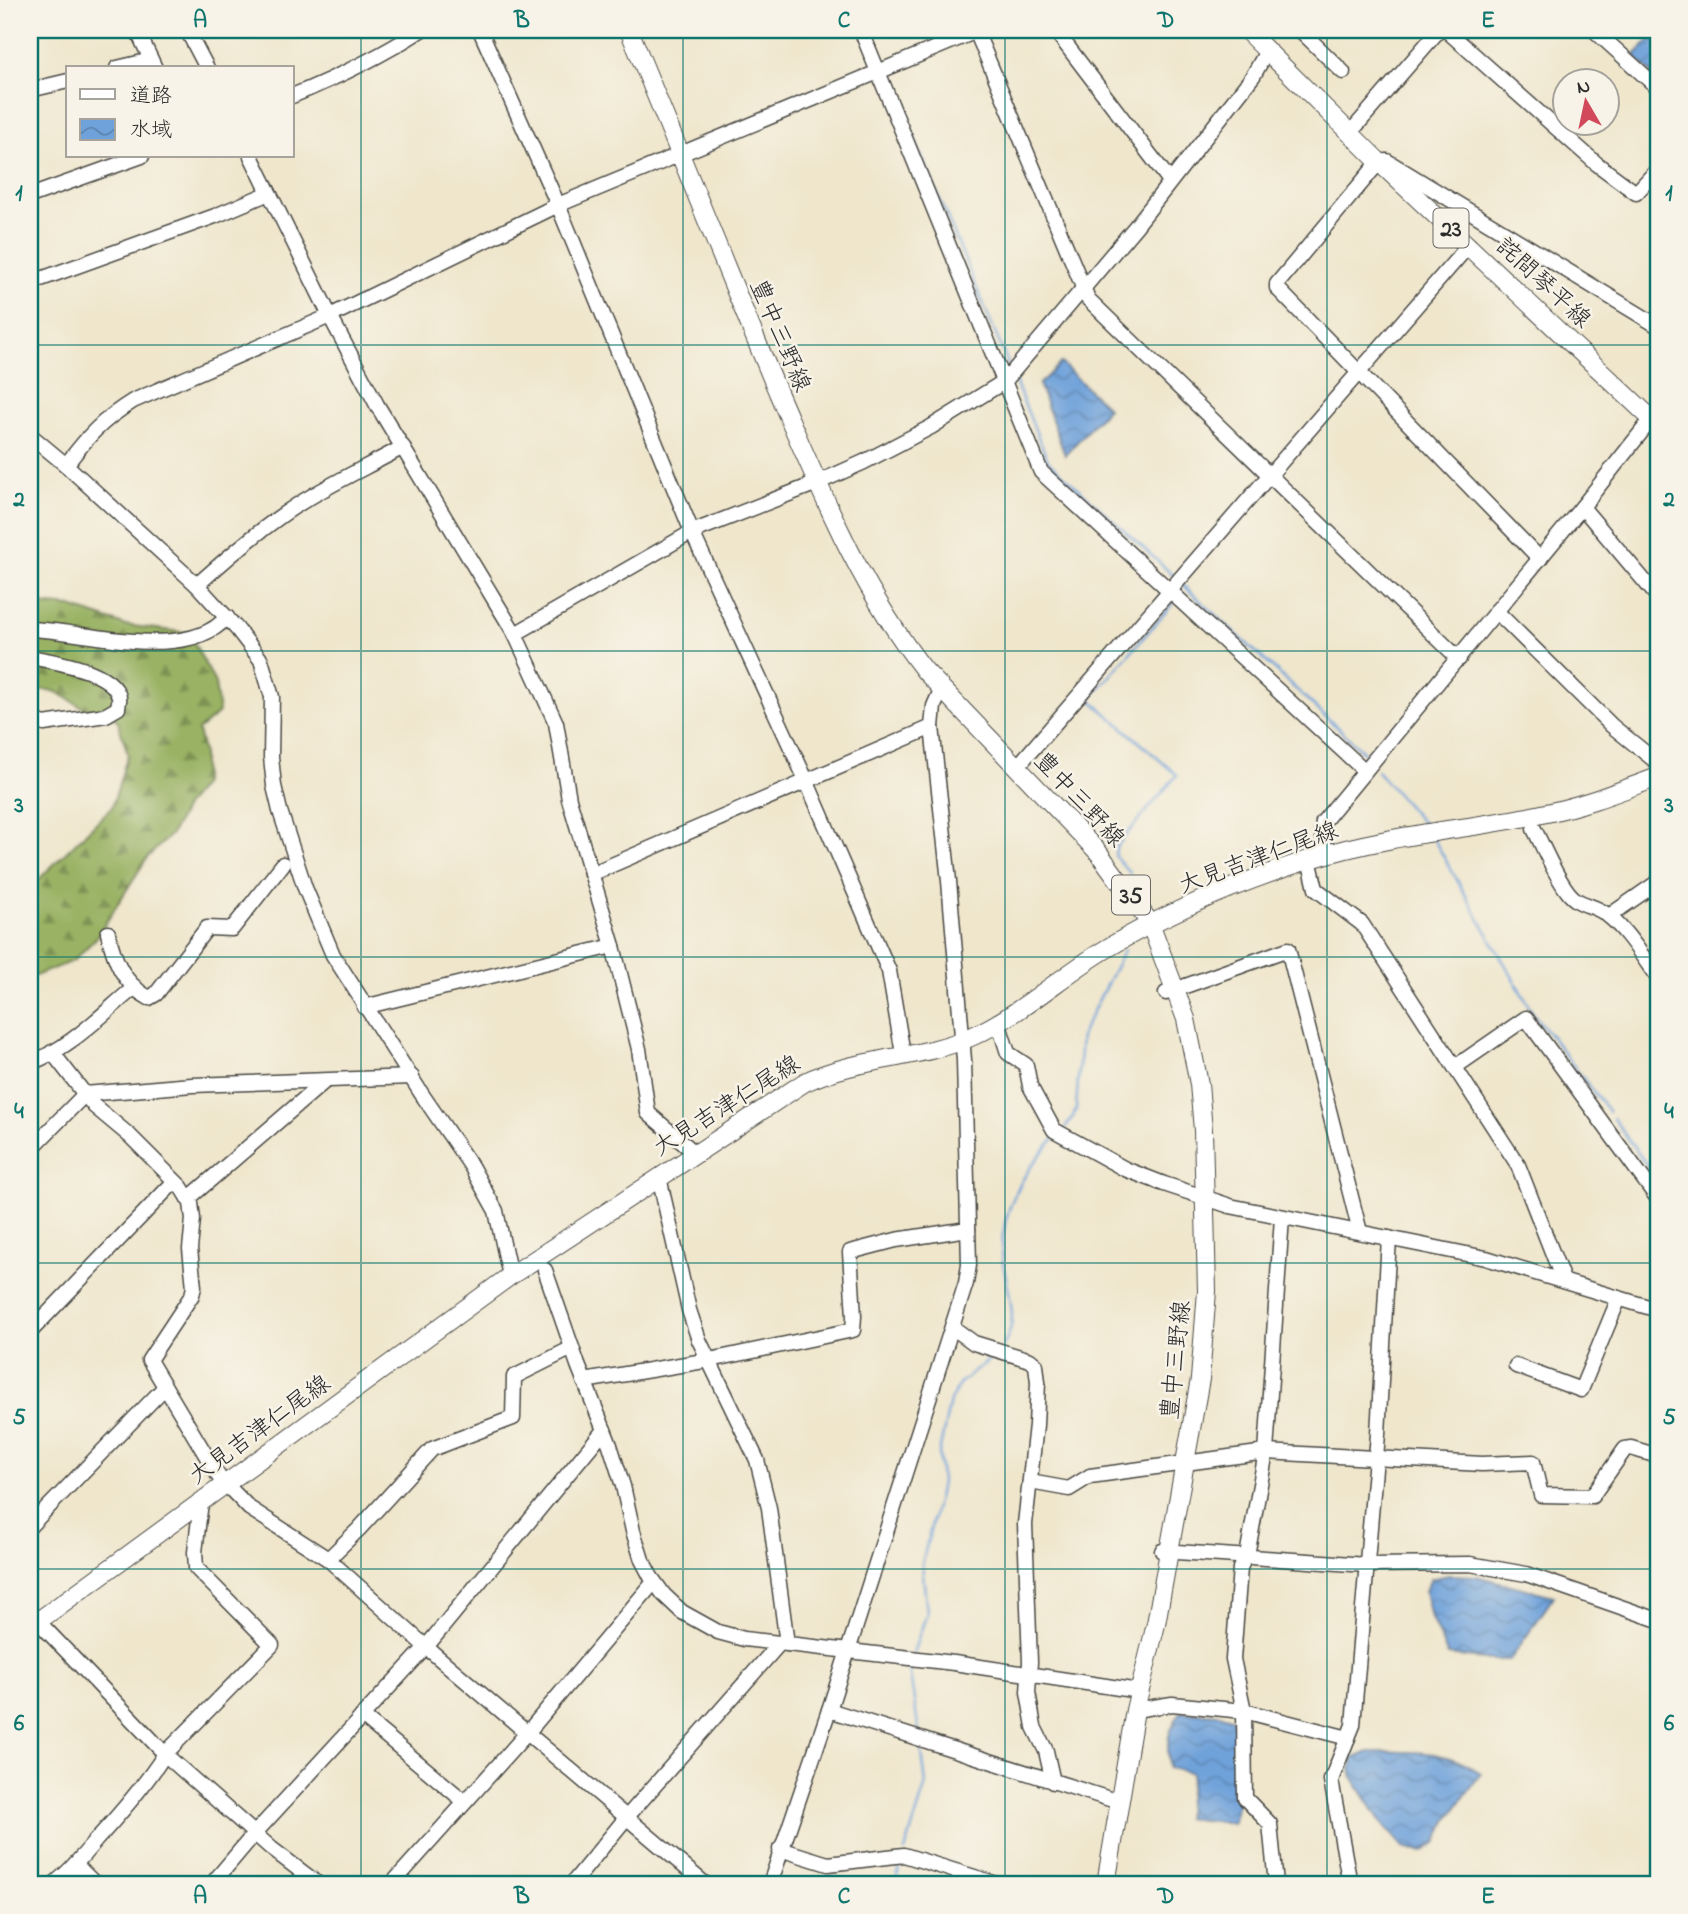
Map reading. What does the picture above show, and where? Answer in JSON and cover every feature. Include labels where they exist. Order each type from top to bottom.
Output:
[{"type":"main road","name":"豊中三野線","points":[[629,30],[743,311],[817,484],[881,610],[901,640],[942,688],[1098,852],[1150,923],[1171,991],[1186,1018],[1199,1084],[1203,1130],[1205,1329],[1186,1463],[1166,1551],[1156,1624],[1135,1710],[1106,1884]]},
{"type":"main road","name":"詫間琴平線","points":[[1252,32],[1267,51],[1379,162],[1656,418]]},
{"type":"main road","name":"大見吉津仁尾線","points":[[32,1620],[201,1502],[510,1276],[805,1082],[845,1066],[962,1040],[998,1022],[1104,950],[1150,923],[1259,877],[1318,857],[1579,806],[1658,776]]},
{"type":"street","points":[[135,66],[153,64],[138,30]]},
{"type":"street","points":[[187,30],[206,66]]},
{"type":"street","points":[[294,95],[342,75],[421,30]]},
{"type":"street","points":[[480,30],[558,205],[692,533],[806,780],[888,971],[903,1054]]},
{"type":"street","points":[[861,30],[1041,472],[1365,771]]},
{"type":"street","points":[[66,465],[93,429],[132,401],[330,316],[558,205],[977,30],[1088,299],[1459,659]]},
{"type":"street","points":[[1055,30],[1171,181]]},
{"type":"street","points":[[1300,30],[1343,72]]},
{"type":"street","points":[[1350,133],[1439,30]]},
{"type":"street","points":[[1446,30],[1597,164],[1636,193],[1658,169]]},
{"type":"street","points":[[1594,30],[1658,88]]},
{"type":"street","points":[[515,634],[692,533],[817,484],[931,427],[1005,381],[1171,181],[1253,76],[1267,51]]},
{"type":"street","points":[[30,90],[66,81]]},
{"type":"street","points":[[30,196],[136,158]]},
{"type":"street","points":[[252,158],[377,405],[515,634],[556,723],[569,799],[613,946],[639,1049],[648,1113],[696,1154]]},
{"type":"street","points":[[1540,559],[1277,288],[1277,284],[1379,162],[1387,161],[1658,326]]},
{"type":"street","points":[[30,283],[269,194]]},
{"type":"street","points":[[1017,767],[1469,245]]},
{"type":"street","points":[[1563,1280],[1518,1165],[1362,924],[1316,889],[1318,857],[1324,822],[1656,418]]},
{"type":"street","points":[[30,435],[197,585],[261,660],[272,697],[272,767],[280,811],[305,888],[333,955],[364,1007],[471,1166],[496,1211],[510,1276]]},
{"type":"street","points":[[197,585],[245,542],[294,507],[333,483],[403,447]]},
{"type":"street","points":[[1582,507],[1658,597]]},
{"type":"street","points":[[1496,611],[1612,726],[1658,763]]},
{"type":"street","points":[[30,629],[129,640],[169,641],[204,633],[215,628],[227,617]]},
{"type":"street","points":[[30,657],[72,664],[90,671],[113,687],[119,697],[118,708],[106,715],[44,724],[35,720],[30,701]]},
{"type":"street","points":[[770,1884],[829,1710],[966,1283],[969,1265],[962,1040],[949,881],[932,727],[934,706],[942,688]]},
{"type":"street","points":[[591,874],[932,727]]},
{"type":"street","points":[[1534,829],[1567,891],[1577,901],[1598,908],[1609,916],[1658,978]]},
{"type":"street","points":[[108,933],[114,960],[139,993],[149,998],[156,994],[207,928],[232,929],[283,864]]},
{"type":"street","points":[[1609,916],[1658,882]]},
{"type":"street","points":[[364,1007],[613,946]]},
{"type":"street","points":[[1171,991],[1288,949],[1360,1232]]},
{"type":"street","points":[[30,1063],[78,1034],[135,987]]},
{"type":"street","points":[[1455,1067],[1526,1018],[1658,1199]]},
{"type":"street","points":[[998,1022],[1008,1053],[1026,1065],[1030,1086],[1054,1130],[1125,1169],[1205,1199],[1486,1258],[1658,1310]]},
{"type":"street","points":[[52,1052],[94,1106],[130,1136],[188,1199],[193,1219],[190,1249],[194,1287],[192,1295],[149,1360],[219,1477],[248,1508],[328,1559],[426,1647],[705,1884]]},
{"type":"street","points":[[30,1150],[85,1094],[192,1085],[411,1077]]},
{"type":"street","points":[[188,1199],[325,1081]]},
{"type":"street","points":[[572,1884],[626,1818],[784,1643],[769,1508],[757,1460],[699,1340],[689,1310],[659,1177]]},
{"type":"street","points":[[30,1332],[174,1182]]},
{"type":"street","points":[[1276,1884],[1270,1824],[1245,1798],[1244,1711],[1233,1659],[1240,1568],[1245,1557],[1266,1452],[1282,1217]]},
{"type":"street","points":[[584,1381],[710,1360],[853,1330],[850,1252],[896,1240],[968,1229]]},
{"type":"street","points":[[1350,1884],[1331,1780],[1353,1725],[1375,1458],[1389,1238]]},
{"type":"street","points":[[545,1270],[623,1486],[642,1560],[654,1582],[682,1612],[718,1632],[744,1639],[1030,1674],[1139,1691]]},
{"type":"street","points":[[1516,1366],[1581,1390],[1619,1298]]},
{"type":"street","points":[[952,1327],[974,1343],[1030,1360],[1036,1365],[1036,1425],[1025,1535],[1030,1674],[1028,1692],[1034,1727],[1046,1751],[1053,1782]]},
{"type":"street","points":[[328,1559],[432,1449],[513,1418],[514,1377],[572,1349]]},
{"type":"street","points":[[30,1526],[164,1387]]},
{"type":"street","points":[[212,1884],[255,1833],[426,1647],[604,1430]]},
{"type":"street","points":[[1030,1482],[1069,1489],[1090,1476],[1266,1452],[1482,1464],[1533,1462],[1541,1495],[1592,1496],[1625,1449],[1631,1448],[1658,1456]]},
{"type":"street","points":[[54,1884],[75,1864],[152,1775],[165,1754],[272,1644],[197,1568],[195,1552],[201,1502]]},
{"type":"street","points":[[1166,1551],[1365,1565],[1470,1564],[1526,1574],[1658,1620]]},
{"type":"street","points":[[392,1884],[528,1732],[654,1582]]},
{"type":"street","points":[[32,1620],[165,1754],[318,1884]]},
{"type":"street","points":[[1135,1710],[1172,1704],[1244,1711],[1348,1738]]},
{"type":"street","points":[[829,1710],[1119,1802]]},
{"type":"street","points":[[362,1716],[465,1802]]},
{"type":"street","points":[[780,1849],[828,1864],[904,1855],[997,1884]]},
{"type":"street","points":[[75,1864],[95,1884]]},
{"type":"green space","points":[[30,603],[71,607],[124,625],[189,633],[215,683],[219,713],[198,730],[203,752],[203,784],[186,805],[172,833],[147,858],[96,938],[73,961],[30,978],[30,888],[112,807],[128,754],[117,719],[89,711],[53,691],[38,690],[30,693]]},
{"type":"water","points":[[1658,31],[1658,79],[1634,56]]},
{"type":"water","points":[[1061,363],[1108,408],[1065,455],[1039,384]]},
{"type":"water","points":[[1448,1575],[1476,1576],[1554,1596],[1510,1660],[1448,1655],[1431,1618],[1425,1591],[1431,1579]]},
{"type":"water","points":[[1181,1712],[1220,1714],[1236,1720],[1238,1803],[1233,1823],[1185,1818],[1192,1773],[1169,1768],[1168,1752],[1170,1732]]},
{"type":"water","points":[[1369,1752],[1440,1755],[1481,1773],[1447,1821],[1436,1843],[1423,1852],[1403,1847],[1381,1822],[1351,1775],[1352,1759]]},
{"type":"waterway","points":[[869,30],[884,66]]},
{"type":"waterway","points":[[888,75],[1009,366]]},
{"type":"waterway","points":[[1014,379],[1048,461],[1174,576]]},
{"type":"waterway","points":[[1181,583],[1367,755]]},
{"type":"waterway","points":[[1130,873],[1115,856],[1116,847],[1177,775],[1090,699],[1175,601]]},
{"type":"waterway","points":[[1377,771],[1426,827]]},
{"type":"waterway","points":[[1433,838],[1533,1013],[1609,1112]]},
{"type":"waterway","points":[[1063,1130],[1076,1109],[1081,1035],[1124,950]]},
{"type":"waterway","points":[[1613,1118],[1658,1181]]},
{"type":"waterway","points":[[1003,1346],[1012,1315],[1003,1262],[1004,1227],[1015,1194],[1024,1178],[1033,1163],[1056,1137]]},
{"type":"waterway","points":[[913,1653],[927,1613],[922,1564],[939,1494],[939,1453],[950,1401],[960,1383],[994,1356]]},
{"type":"waterway","points":[[910,1663],[919,1732]]},
{"type":"waterway","points":[[905,1851],[926,1784],[921,1746]]},
{"type":"waterway","points":[[895,1884],[902,1861]]}]
